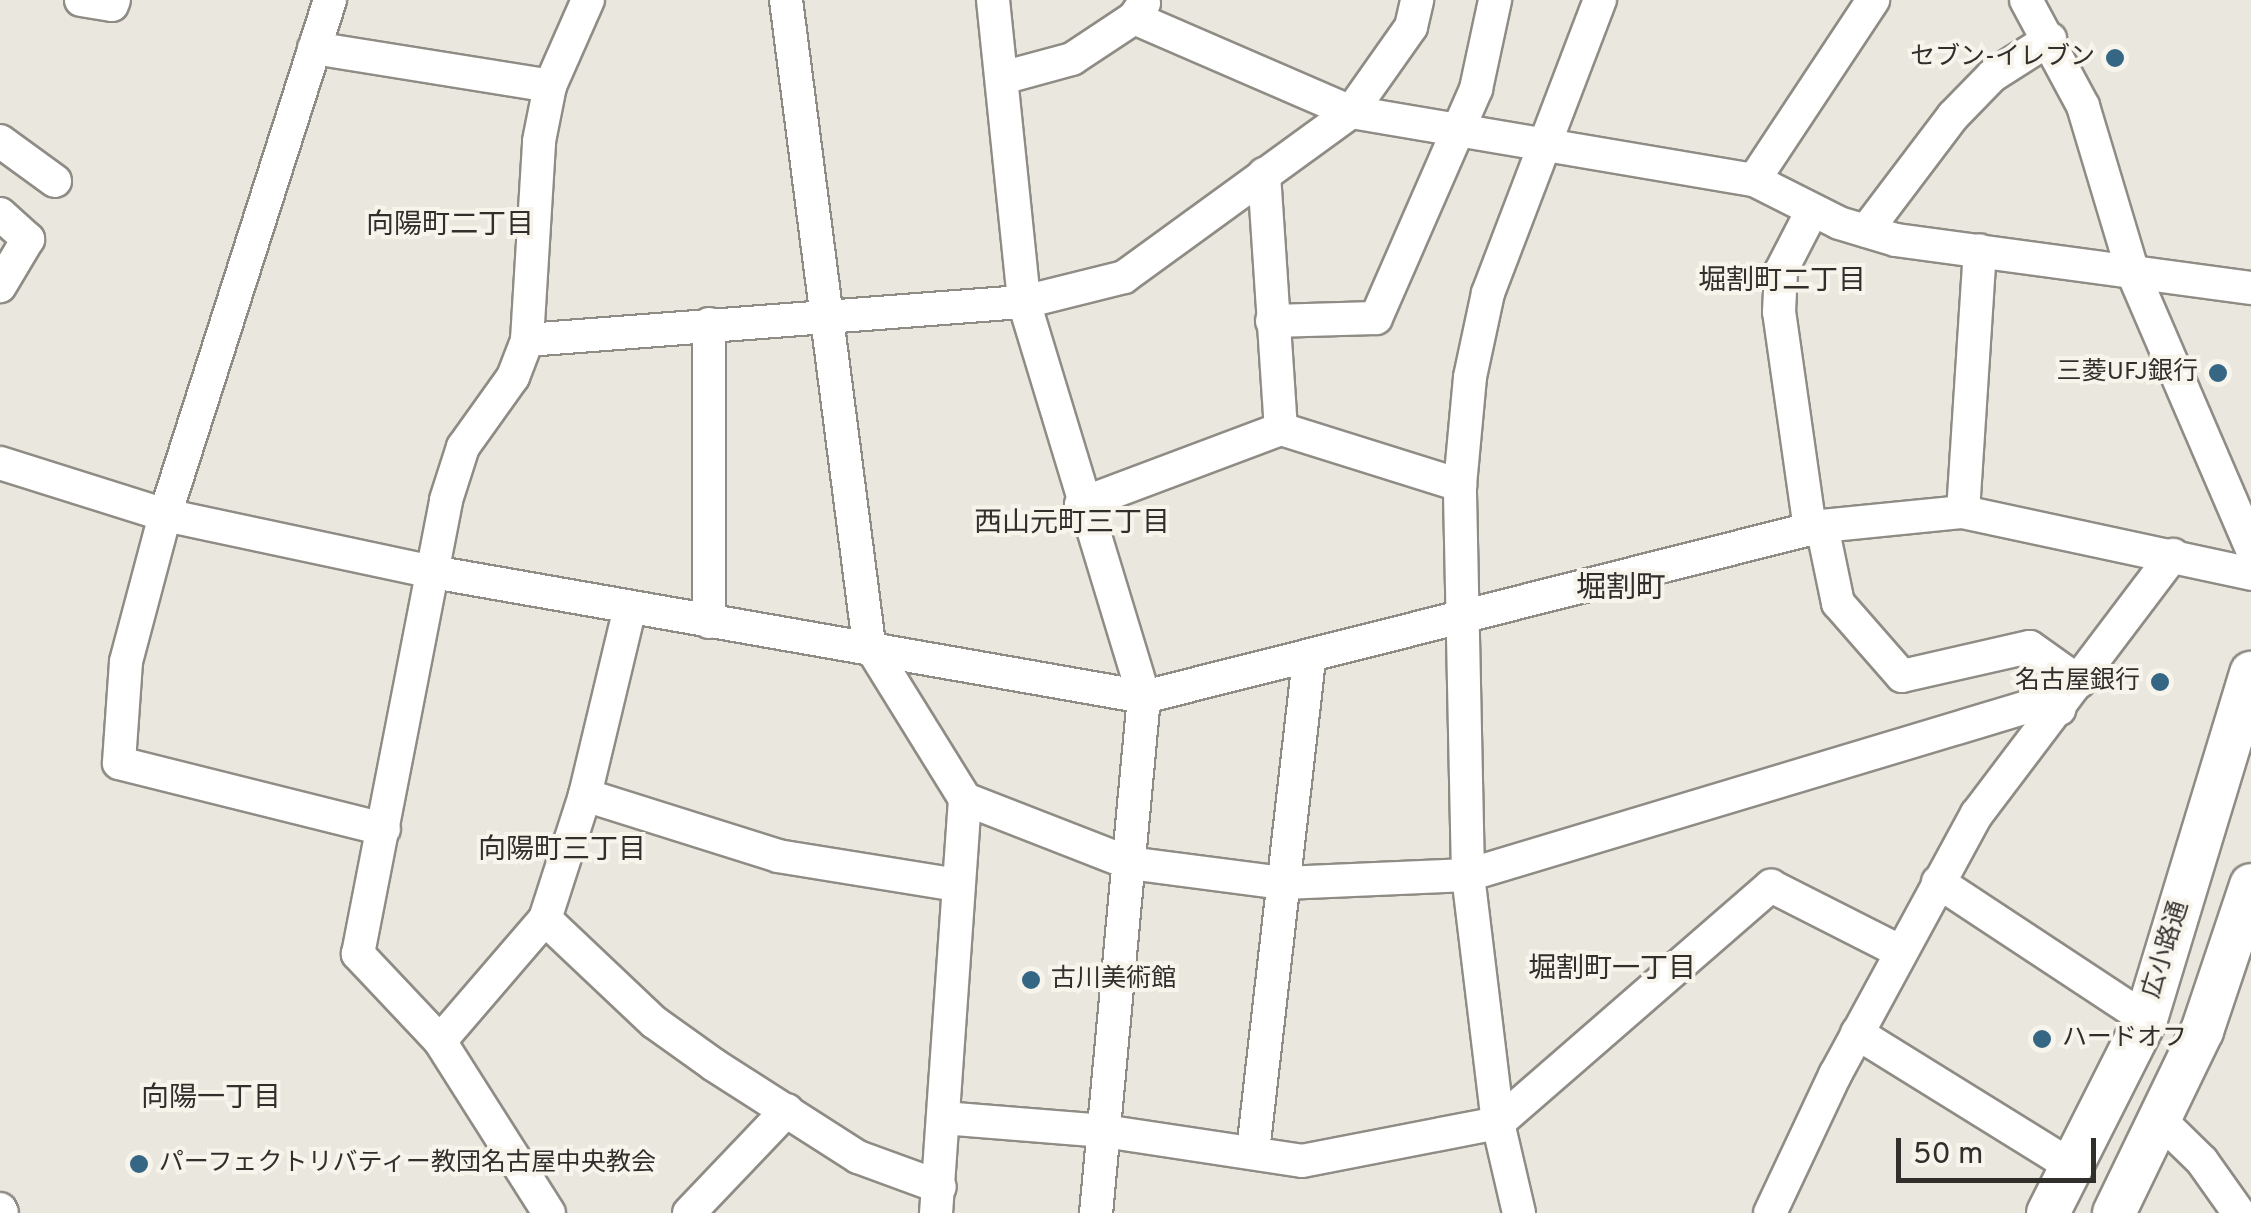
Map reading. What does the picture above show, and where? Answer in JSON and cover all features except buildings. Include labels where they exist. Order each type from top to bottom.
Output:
[{"type":"main road","name":"広小路通","points":[[2048,1213],[2075,1168],[2146,1019],[2251,673]]},
{"type":"main road","points":[[2114,1213],[2202,1031],[2251,886]]},
{"type":"street","points":[[81,0],[114,0]]},
{"type":"street","points":[[330,0],[165,515],[126,662],[119,764],[384,829]]},
{"type":"street","points":[[549,1213],[440,1040],[358,954],[433,572],[463,446],[513,377],[527,340],[539,141],[550,86],[588,0]]},
{"type":"street","points":[[545,919],[654,1022],[858,1157],[938,1200],[965,799],[869,644],[822,315],[786,0]]},
{"type":"street","points":[[992,0],[1024,302],[1081,504],[1144,697],[1096,1213]]},
{"type":"street","points":[[527,340],[1024,302],[1124,277],[1351,112],[1411,27],[1417,0]]},
{"type":"street","points":[[1272,321],[1376,318],[1476,89],[1495,0]]},
{"type":"street","points":[[1520,1213],[1498,1123],[1468,875],[1460,484],[1470,377],[1488,292],[1600,0]]},
{"type":"street","points":[[1754,180],[1873,0]]},
{"type":"street","points":[[2026,0],[2084,106],[2133,273],[2251,547]]},
{"type":"street","points":[[1002,78],[1072,59],[1140,9],[1351,112],[1754,180],[1812,211],[1866,231],[1980,252],[2251,288]]},
{"type":"street","points":[[1866,231],[1953,116],[1992,76],[2050,38]]},
{"type":"street","points":[[314,48],[550,86]]},
{"type":"street","points":[[0,141],[56,181]]},
{"type":"street","points":[[1264,174],[1281,429]]},
{"type":"street","points":[[1812,211],[1781,271],[1779,312],[1816,528],[1838,604],[1902,676],[2030,646],[2079,682]]},
{"type":"street","points":[[0,214],[28,240],[0,286]]},
{"type":"street","points":[[1963,512],[1980,252]]},
{"type":"street","points":[[708,324],[709,622]]},
{"type":"street","points":[[1081,504],[1281,429],[1460,484]]},
{"type":"street","points":[[0,463],[165,515],[433,572],[629,612],[869,644],[1144,697],[1816,528],[1963,512],[2251,574]]},
{"type":"street","points":[[1770,1213],[1899,951],[1977,814],[2060,709],[2172,555]]},
{"type":"street","points":[[440,1040],[545,919],[584,795],[629,612]]},
{"type":"street","points":[[1254,1151],[1309,656]]},
{"type":"street","points":[[965,799],[1129,863],[1284,883],[1468,875],[2038,704],[2060,709]]},
{"type":"street","points":[[584,795],[778,856],[958,885]]},
{"type":"street","points":[[1938,882],[2146,1019]]},
{"type":"street","points":[[943,1118],[1104,1131],[1302,1161],[1498,1123],[1771,886],[1899,951]]},
{"type":"street","points":[[1857,1033],[2075,1168]]},
{"type":"street","points":[[689,1213],[786,1110]]},
{"type":"street","points":[[2159,1119],[2202,1160],[2239,1213]]},
{"type":"place","name":"セブン-イレブン","points":[[2115,58]]},
{"type":"place","name":"三菱UFJ銀行","points":[[2218,373]]},
{"type":"place","name":"名古屋銀行","points":[[2160,682]]},
{"type":"place","name":"古川美術館","points":[[1031,980]]},
{"type":"place","name":"ハードオフ","points":[[2042,1039]]},
{"type":"place","name":"パーフェクトリバティー教団名古屋中央教会","points":[[139,1164]]},
{"type":"district","name":"向陽町二丁目","points":[[450,226]]},
{"type":"district","name":"堀割町二丁目","points":[[1782,282]]},
{"type":"district","name":"西山元町三丁目","points":[[1072,524]]},
{"type":"district","name":"堀割町","points":[[1621,590]]},
{"type":"district","name":"向陽町三丁目","points":[[562,851]]},
{"type":"district","name":"堀割町一丁目","points":[[1612,970]]},
{"type":"district","name":"向陽一丁目","points":[[211,1099]]}]
